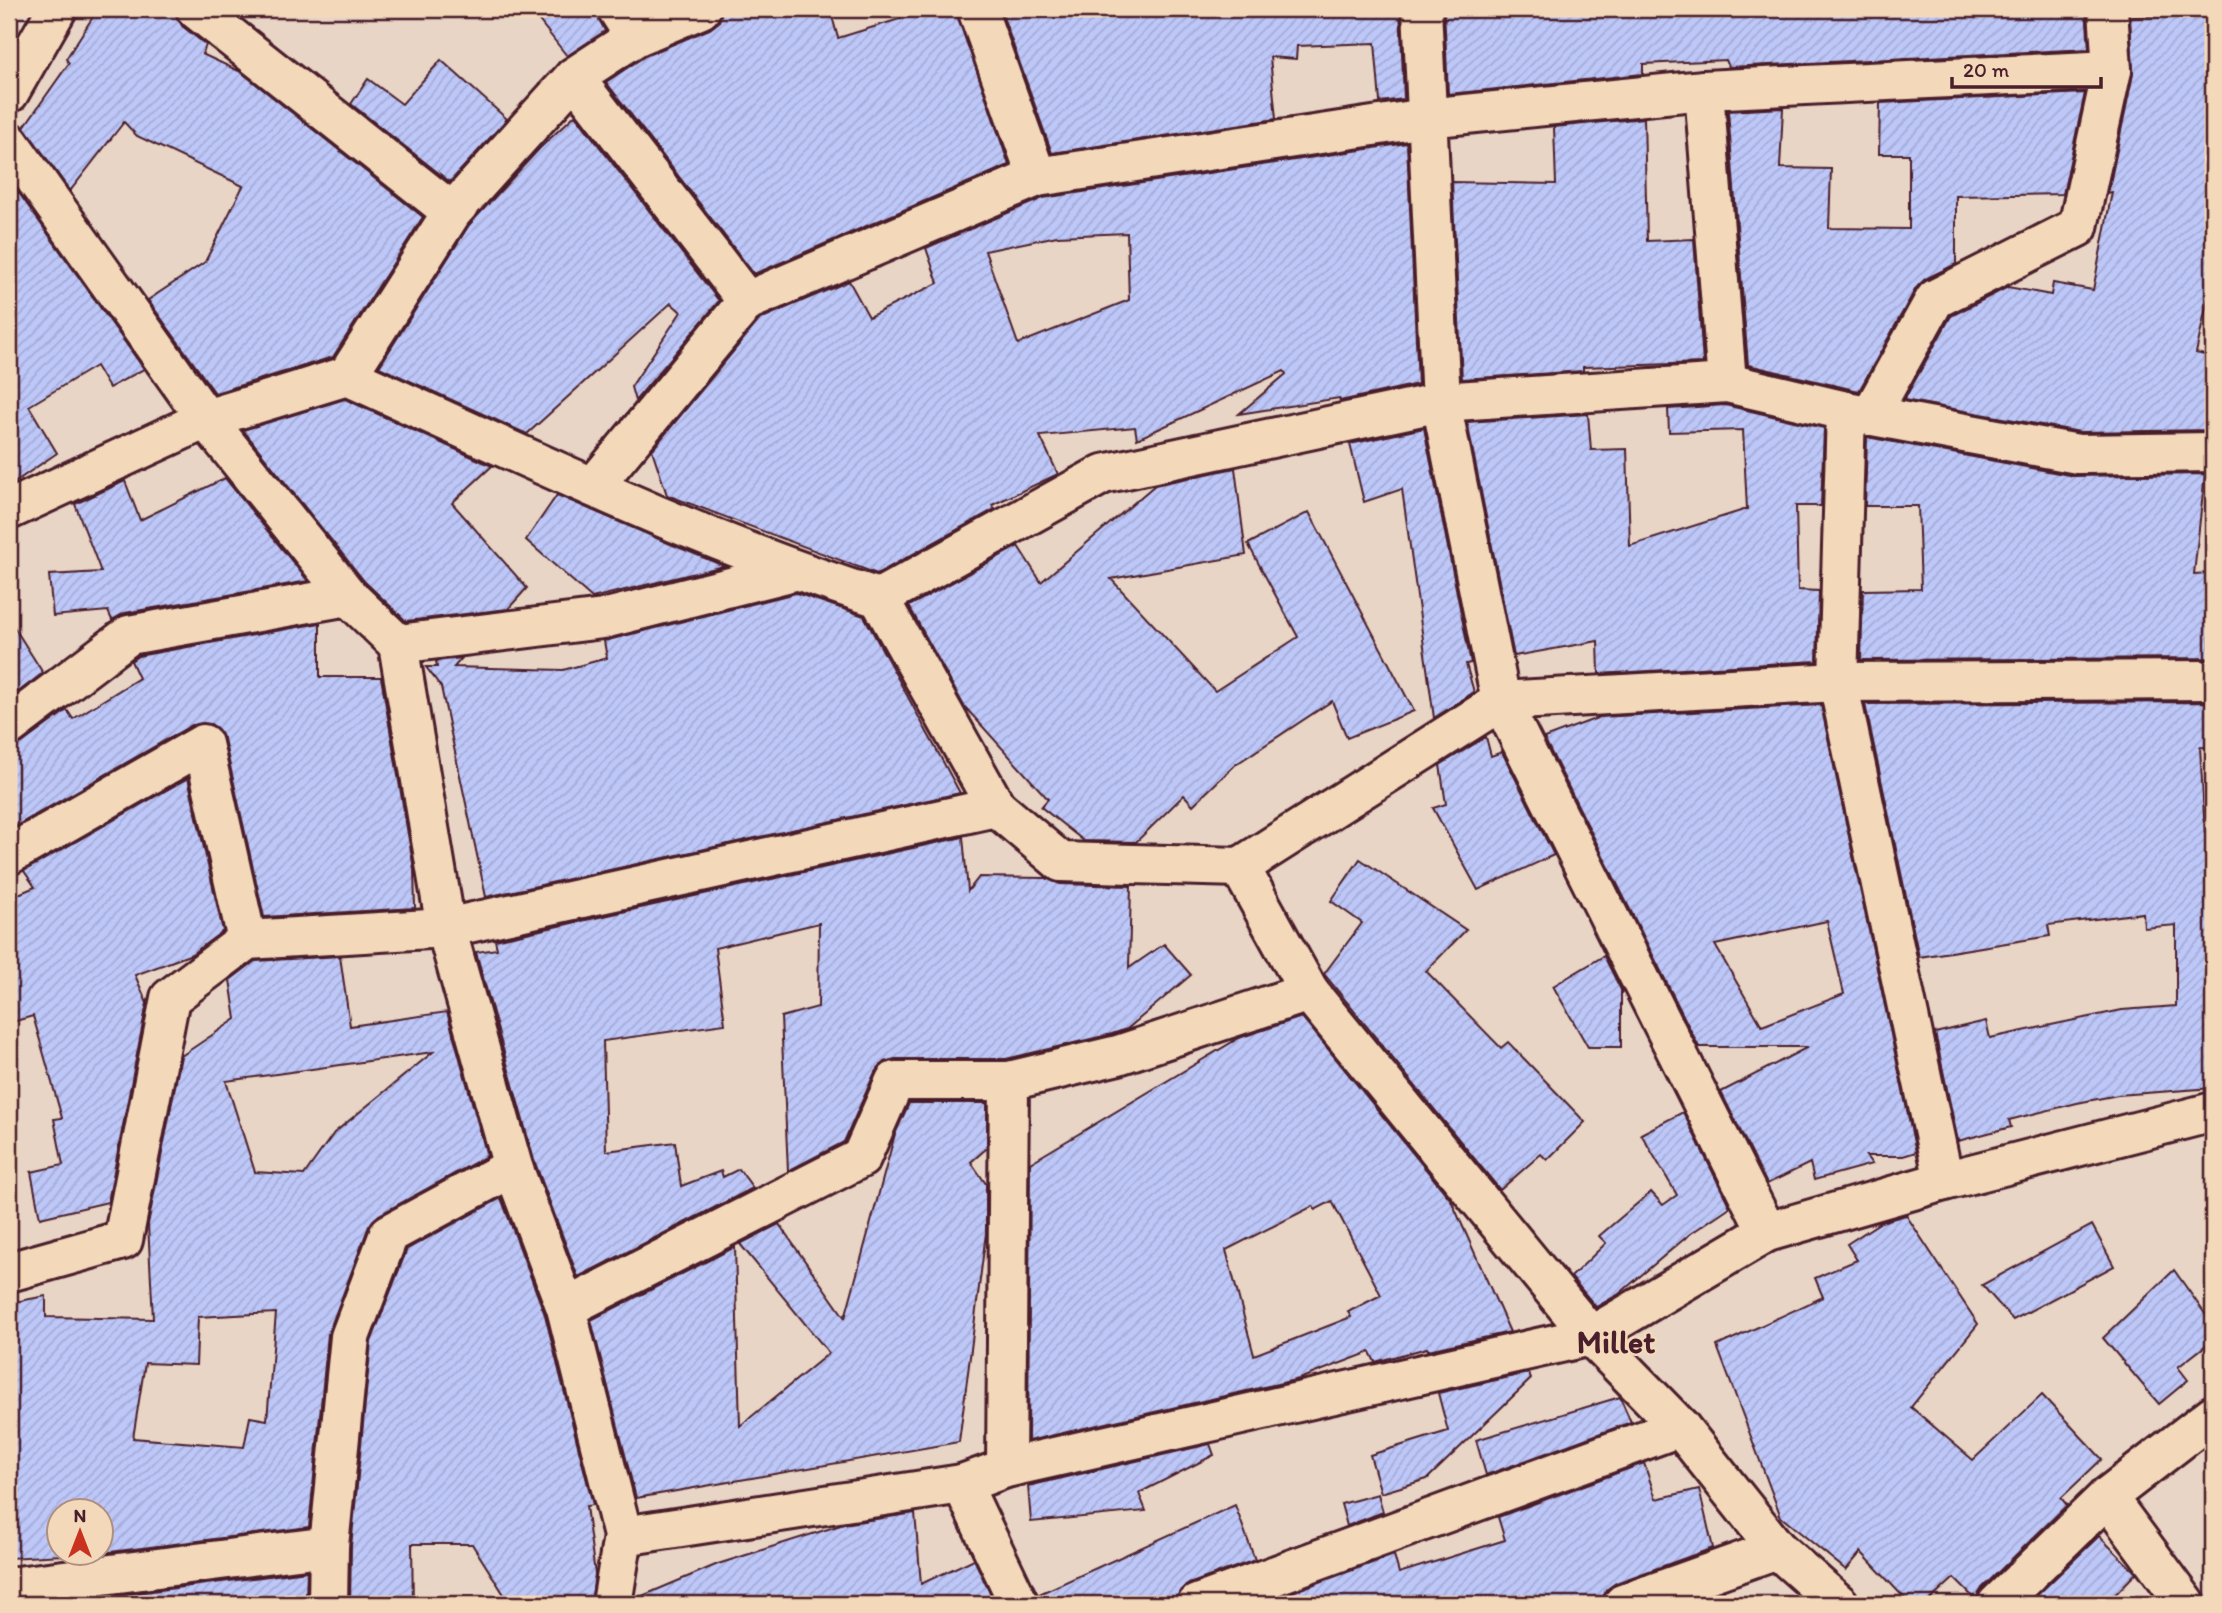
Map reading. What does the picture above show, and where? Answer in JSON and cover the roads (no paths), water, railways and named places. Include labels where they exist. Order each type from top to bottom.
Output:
[{"type":"street","points":[[9,93],[57,9]]},
{"type":"street","points":[[196,9],[452,212]]},
{"type":"street","points":[[9,510],[206,419],[347,376],[452,212],[626,23],[701,9]]},
{"type":"street","points":[[977,9],[1037,177]]},
{"type":"street","points":[[1422,9],[1441,402],[1501,701],[1767,1232]]},
{"type":"street","points":[[1944,1181],[1839,682],[1858,414],[1935,299],[2078,227],[2112,69],[2108,9]]},
{"type":"street","points":[[593,487],[747,301],[1037,177],[1426,118],[1704,90],[2112,69]]},
{"type":"street","points":[[574,77],[747,301]]},
{"type":"street","points":[[1704,90],[1727,383]]},
{"type":"street","points":[[9,142],[206,419],[348,596],[398,644],[446,928],[513,1167],[566,1308],[622,1536],[612,1604]]},
{"type":"street","points":[[347,376],[593,487],[794,571],[879,598],[996,807],[1060,862],[1240,867],[1501,701],[1839,682],[2213,680]]},
{"type":"street","points":[[879,598],[1104,474],[1441,402],[1727,383],[1858,414],[2078,454],[2213,452]]},
{"type":"street","points":[[398,644],[603,619],[794,571]]},
{"type":"street","points":[[9,726],[129,635],[348,596]]},
{"type":"street","points":[[9,855],[203,744],[247,940]]},
{"type":"street","points":[[9,1272],[123,1240],[170,998],[247,940],[446,928],[996,807]]},
{"type":"street","points":[[1240,867],[1309,992],[1591,1336],[1680,1427],[1777,1549],[1839,1604]]},
{"type":"street","points":[[566,1308],[861,1158],[895,1081],[1009,1080],[1118,1055],[1309,992]]},
{"type":"street","points":[[1006,1468],[1009,1080]]},
{"type":"street","points":[[622,1536],[962,1485],[1006,1468],[1591,1336],[1767,1232],[1944,1181],[2213,1112]]},
{"type":"street","points":[[328,1604],[329,1546],[350,1337],[389,1234],[513,1167]]},
{"type":"street","points":[[1997,1604],[2107,1497],[2213,1415]]},
{"type":"street","points":[[1197,1604],[1680,1427]]},
{"type":"street","points":[[962,1485],[1019,1604]]},
{"type":"street","points":[[2107,1497],[2186,1604]]},
{"type":"street","points":[[9,1587],[329,1546]]},
{"type":"street","points":[[1623,1604],[1777,1549]]},
{"type":"district","name":"Millet","points":[[1616,1342]]}]
